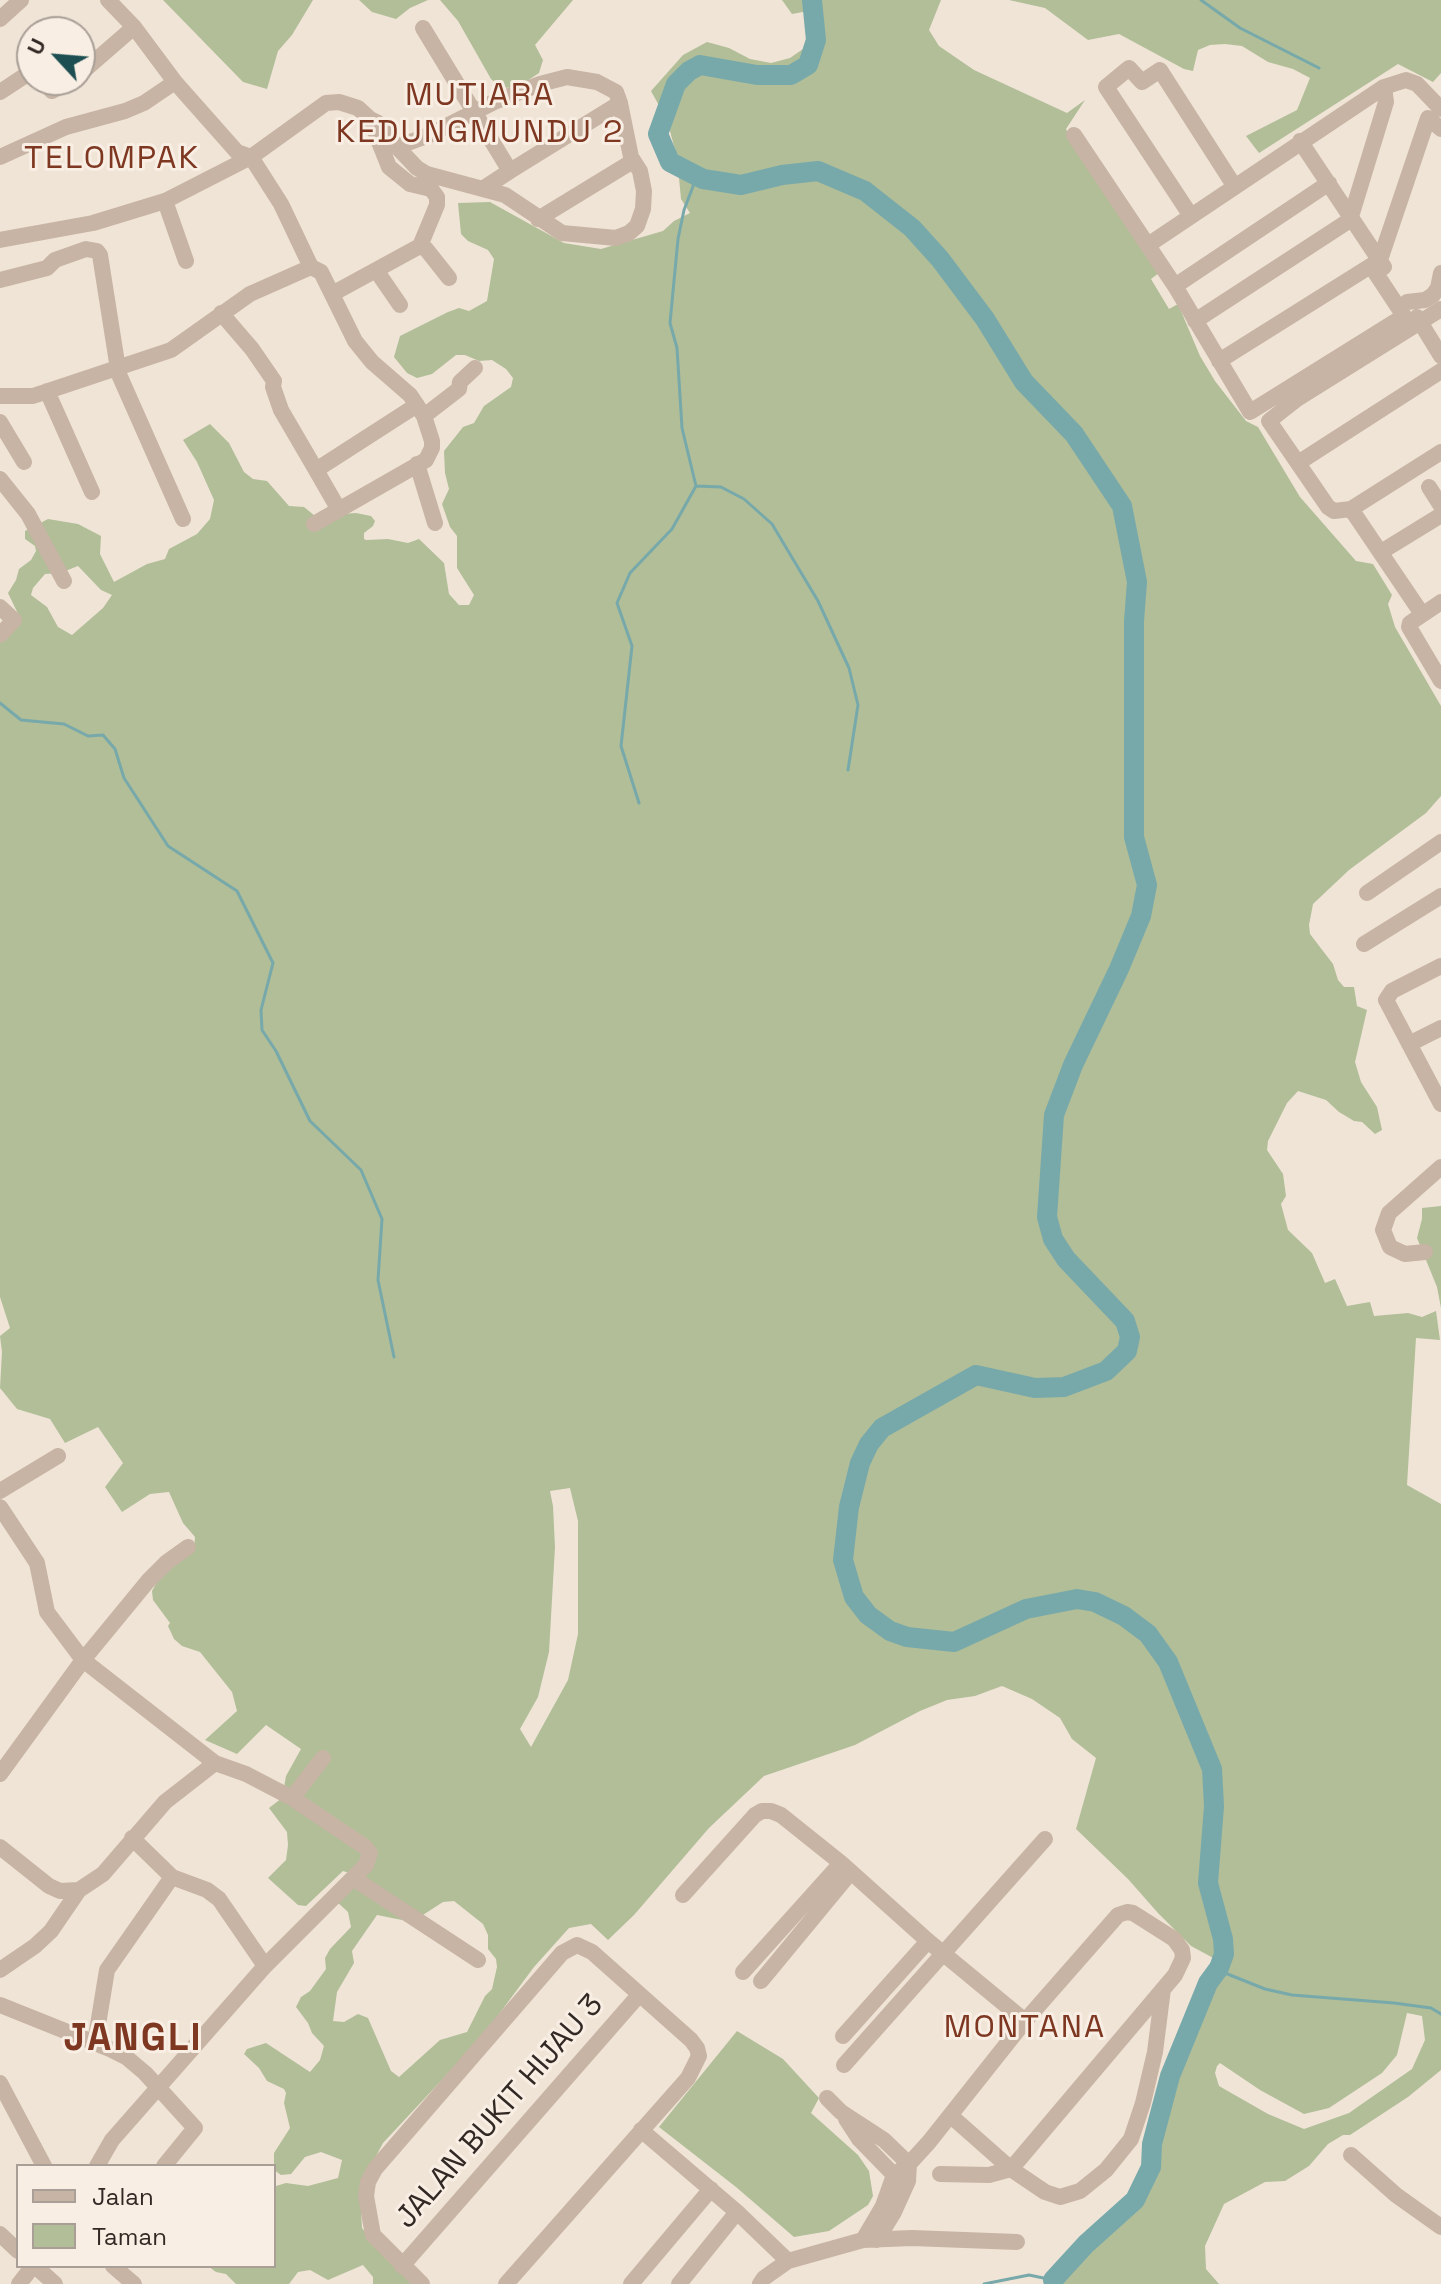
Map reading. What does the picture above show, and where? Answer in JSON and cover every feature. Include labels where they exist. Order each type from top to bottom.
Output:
[{"type":"street","points":[[108,0],[237,152],[251,157],[281,204],[311,267],[321,272],[355,341],[420,410],[432,448],[426,460],[314,524]]},
{"type":"street","points":[[0,19],[17,1]]},
{"type":"street","points":[[96,60],[134,27]]},
{"type":"street","points":[[423,28],[510,171]]},
{"type":"street","points":[[1191,216],[1106,87],[1129,68],[1142,82],[1160,70],[1235,187]]},
{"type":"street","points":[[0,240],[93,223],[165,201],[251,157],[326,103],[349,104],[358,108],[378,123],[397,147],[417,168],[427,174],[505,195],[562,233],[616,238],[637,226],[643,209],[644,191],[640,171],[633,161],[620,103],[616,92],[597,82],[567,77],[506,97],[397,147]]},
{"type":"street","points":[[1148,245],[1384,87],[1406,80],[1417,84],[1441,109]]},
{"type":"street","points":[[0,157],[66,127],[144,103],[175,82]]},
{"type":"street","points":[[1195,321],[1350,220],[1386,102],[1384,87]]},
{"type":"street","points":[[484,188],[620,103]]},
{"type":"street","points":[[1219,361],[1375,263],[1428,118],[1441,129]]},
{"type":"street","points":[[332,294],[420,246],[436,212],[437,197],[431,189],[410,184],[389,167],[370,119]]},
{"type":"street","points":[[1074,135],[1175,286],[1247,409],[1253,411],[1404,316],[1329,183],[1300,141]]},
{"type":"street","points":[[538,219],[633,161]]},
{"type":"street","points":[[1175,286],[1329,183]]},
{"type":"street","points":[[165,201],[186,261]]},
{"type":"street","points":[[420,246],[426,249],[449,278]]},
{"type":"street","points":[[0,280],[47,268],[55,260],[86,249],[97,251],[117,369],[183,519]]},
{"type":"street","points":[[1375,263],[1407,302],[1441,356]]},
{"type":"street","points":[[0,396],[33,396],[171,350],[250,294],[311,267]]},
{"type":"street","points":[[376,270],[400,305]]},
{"type":"street","points":[[1407,302],[1425,300],[1433,295],[1441,273]]},
{"type":"street","points":[[1441,309],[1297,399],[1269,421],[1328,507],[1334,511],[1351,509],[1441,452]]},
{"type":"street","points":[[221,313],[274,381],[281,410],[339,510]]},
{"type":"street","points":[[316,470],[459,389],[460,382],[475,368]]},
{"type":"street","points":[[1298,463],[1441,371]]},
{"type":"street","points":[[47,391],[92,492]]},
{"type":"street","points":[[0,422],[24,462]]},
{"type":"street","points":[[417,464],[435,523]]},
{"type":"street","points":[[0,479],[28,514],[64,581]]},
{"type":"street","points":[[1429,487],[1441,506]]},
{"type":"street","points":[[1351,509],[1381,552],[1416,619]]},
{"type":"street","points":[[1381,552],[1441,515]]},
{"type":"street","points":[[1440,677],[1411,632],[1416,619],[1441,602]]},
{"type":"street","points":[[0,607],[14,620],[0,635]]},
{"type":"street","points":[[1367,893],[1441,842]]},
{"type":"street","points":[[1364,944],[1441,896]]},
{"type":"street","points":[[1439,1097],[1388,1006],[1387,995],[1441,966]]},
{"type":"street","points":[[1409,1044],[1441,1028]]},
{"type":"street","points":[[1425,1252],[1405,1254],[1390,1247],[1383,1230],[1389,1213],[1441,1167]]},
{"type":"street","points":[[0,1491],[58,1456]]},
{"type":"street","points":[[0,1507],[37,1563],[47,1612],[83,1660],[215,1763],[246,1774],[292,1798],[369,1850],[370,1859],[265,1966],[112,2140],[98,2164]]},
{"type":"street","points":[[0,1774],[83,1660],[148,1581],[188,1547]]},
{"type":"street","points":[[292,1798],[323,1758]]},
{"type":"street","points":[[0,1970],[51,1931],[79,1890],[103,1874],[165,1802],[215,1763]]},
{"type":"street","points":[[683,1895],[755,1815],[762,1811],[781,1815],[1025,2021]]},
{"type":"street","points":[[132,1838],[172,1877],[207,1890],[219,1899],[265,1966]]},
{"type":"street","points":[[844,2065],[1045,1839]]},
{"type":"street","points":[[0,1847],[49,1886],[60,1891],[79,1890]]},
{"type":"street","points":[[743,1972],[846,1868]]},
{"type":"street","points":[[761,1981],[846,1868]]},
{"type":"street","points":[[95,2043],[107,1970],[172,1877]]},
{"type":"street","points":[[353,1878],[478,1960]]},
{"type":"street","points":[[870,2240],[894,2175],[909,2164],[951,2116],[1025,2021],[1123,1912],[1133,1913],[1179,1944],[1183,1958],[1175,1975],[1011,2169],[989,2175],[940,2174]]},
{"type":"street","points":[[843,2036],[928,1941]]},
{"type":"street","points":[[422,2284],[373,2235],[366,2196],[368,2182],[375,2169],[562,1953],[577,1945],[592,1952],[697,2048],[699,2056],[688,2078],[506,2284]]},
{"type":"street","points":[[951,2116],[1011,2169],[1053,2196],[1069,2196],[1080,2191],[1106,2170],[1131,2139],[1143,2103],[1160,2025],[1163,1989]]},
{"type":"street","name":"JALAN BUKIT HIJAU 3","points":[[402,2266],[639,1995]]},
{"type":"street","points":[[0,2005],[131,2060],[195,2128],[166,2164]]},
{"type":"street","points":[[0,2083],[43,2164]]},
{"type":"street","points":[[827,2098],[841,2112],[859,2139],[894,2175]]},
{"type":"street","points":[[841,2112],[884,2140],[909,2164],[908,2181],[894,2212],[870,2240]]},
{"type":"street","points":[[641,2130],[737,2212],[788,2261]]},
{"type":"street","points":[[1351,2155],[1396,2195],[1441,2227]]},
{"type":"street","points":[[631,2284],[711,2189]]},
{"type":"street","points":[[679,2284],[737,2212]]},
{"type":"street","points":[[894,2212],[912,2238]]},
{"type":"street","points":[[0,2234],[16,2249]]},
{"type":"street","points":[[760,2284],[788,2261],[870,2240],[912,2238],[1017,2242]]},
{"type":"street","points":[[19,2284],[32,2268]]},
{"type":"street","points":[[36,2268],[55,2284]]},
{"type":"street","points":[[115,2268],[134,2284]]},
{"type":"green space","points":[[163,0],[313,0],[292,35],[278,51],[267,89],[243,82]]},
{"type":"green space","points":[[359,0],[428,0],[396,19],[372,12]]},
{"type":"green space","points":[[440,0],[573,0],[535,45],[543,60],[539,73],[518,87],[502,88],[491,79],[458,21]]},
{"type":"green space","points":[[782,0],[941,0],[929,30],[939,46],[974,70],[1067,113],[1085,100],[1066,129],[1159,273],[1151,279],[1169,309],[1178,304],[1200,356],[1215,381],[1246,421],[1258,427],[1300,497],[1356,561],[1373,564],[1392,595],[1388,604],[1395,627],[1441,706],[1441,796],[1426,813],[1349,870],[1313,904],[1309,925],[1310,934],[1333,964],[1338,980],[1344,987],[1354,987],[1357,1006],[1367,1010],[1355,1062],[1361,1082],[1377,1107],[1382,1130],[1375,1134],[1362,1122],[1339,1112],[1326,1100],[1298,1091],[1287,1103],[1268,1141],[1267,1150],[1283,1174],[1286,1196],[1281,1204],[1288,1230],[1312,1253],[1325,1283],[1335,1279],[1347,1306],[1370,1302],[1374,1316],[1408,1313],[1422,1317],[1436,1311],[1440,1340],[1416,1338],[1407,1485],[1441,1504],[1441,2070],[1408,2097],[1350,2135],[1343,2135],[1328,2144],[1309,2166],[1285,2181],[1265,2182],[1224,2204],[1205,2246],[1206,2269],[1219,2284],[1057,2284],[1075,2260],[1127,2220],[1140,2203],[1158,2159],[1161,2128],[1217,1960],[1191,1946],[1076,1829],[1096,1758],[1072,1739],[1060,1718],[1032,1699],[1002,1686],[975,1696],[947,1700],[855,1745],[764,1776],[709,1828],[634,1915],[608,1940],[591,1924],[569,1928],[534,1967],[482,2037],[383,2143],[362,2183],[362,2228],[386,2259],[415,2284],[373,2284],[373,2277],[363,2265],[328,2280],[310,2270],[298,2272],[289,2284],[236,2284],[226,2274],[211,2268],[276,2268],[276,2186],[286,2183],[308,2186],[338,2178],[342,2160],[321,2152],[305,2157],[291,2174],[281,2175],[276,2171],[274,2153],[290,2128],[284,2103],[286,2093],[267,2081],[244,2054],[247,2049],[266,2043],[310,2072],[320,2060],[324,2046],[296,2007],[326,1969],[325,1958],[330,1949],[351,1927],[348,1912],[336,1901],[361,1877],[343,1871],[306,1906],[298,1905],[268,1878],[286,1860],[288,1845],[287,1832],[269,1808],[282,1798],[286,1776],[301,1749],[266,1725],[237,1754],[205,1740],[237,1711],[232,1692],[200,1652],[182,1646],[174,1639],[168,1626],[170,1623],[153,1600],[152,1591],[158,1580],[194,1549],[195,1537],[183,1523],[169,1492],[150,1494],[122,1512],[105,1487],[123,1463],[98,1427],[65,1443],[50,1419],[17,1409],[0,1388],[0,1336],[10,1328],[0,1297],[0,643],[21,620],[8,593],[19,569],[31,560],[36,551],[35,546],[25,539],[25,531],[48,519],[78,524],[101,536],[100,554],[114,582],[147,564],[165,559],[169,549],[197,534],[210,519],[214,500],[183,440],[210,424],[229,443],[244,472],[253,479],[267,481],[289,506],[304,507],[315,516],[356,513],[371,516],[375,521],[364,533],[366,540],[388,539],[408,543],[419,539],[444,563],[449,594],[459,605],[469,605],[474,595],[457,568],[457,536],[450,527],[442,504],[449,489],[444,451],[463,427],[474,423],[484,406],[511,387],[513,378],[492,360],[479,361],[456,355],[432,374],[417,378],[407,373],[394,357],[400,336],[448,312],[459,308],[469,311],[487,301],[494,259],[488,250],[468,241],[461,234],[458,203],[490,202],[564,243],[601,249],[663,231],[690,213],[681,199],[677,157],[667,120],[651,91],[683,55],[707,42],[729,48],[750,59],[771,63],[790,58],[803,49],[809,30],[808,11],[792,14]],"holes":[[[78,566],[101,590],[112,595],[103,608],[72,635],[58,627],[47,607],[31,595],[45,574],[60,573]],[[570,1488],[578,1521],[578,1634],[568,1680],[531,1747],[520,1729],[538,1697],[549,1652],[555,1547],[550,1491]],[[454,1901],[483,1924],[488,1935],[488,1949],[496,1959],[497,1967],[492,1989],[485,1996],[467,2032],[440,2040],[399,2077],[391,2071],[368,2018],[358,2014],[344,2022],[333,2021],[337,1992],[354,1963],[352,1951],[377,1915],[412,1922],[443,1902]],[[1407,2013],[1422,2016],[1425,2040],[1412,2069],[1349,2113],[1304,2129],[1268,2114],[1219,2086],[1215,2073],[1220,2063],[1304,2114],[1329,2108],[1382,2073],[1397,2055]]]},
{"type":"green space","points":[[1009,0],[1441,0],[1441,73],[1433,82],[1398,64],[1259,153],[1246,136],[1297,110],[1310,78],[1268,62],[1242,46],[1225,44],[1198,50],[1193,71],[1184,69],[1119,34],[1088,40],[1045,8]]},
{"type":"green space","points":[[1441,1206],[1441,1308],[1437,1287],[1417,1238],[1422,1208]]},
{"type":"green space","points":[[737,2031],[783,2059],[819,2098],[811,2113],[858,2155],[869,2171],[873,2196],[868,2205],[829,2231],[794,2237],[659,2127]]},
{"type":"waterway","points":[[812,0],[816,40],[808,65],[791,75],[757,75],[700,65],[676,84],[658,134],[670,162],[703,179],[741,185],[782,175],[818,171],[865,191],[912,228],[940,259],[985,319],[1024,382],[1074,434],[1122,506],[1137,582],[1134,621],[1134,837],[1147,885],[1141,916],[1073,1065],[1054,1115],[1047,1217],[1053,1239],[1066,1259],[1125,1321],[1130,1337],[1127,1351],[1106,1371],[1064,1387],[1035,1388],[976,1375],[882,1428],[869,1444],[860,1463],[849,1507],[843,1560],[854,1597],[868,1615],[890,1631],[907,1637],[954,1642],[1026,1609],[1077,1599],[1095,1602],[1124,1616],[1148,1634],[1168,1662],[1212,1769],[1214,1806],[1208,1883],[1224,1954],[1208,1983],[1170,2076],[1152,2144],[1151,2167],[1135,2200],[1086,2244],[1053,2280]]},
{"type":"waterway","points":[[1201,0],[1240,28],[1319,68]]},
{"type":"waterway","points":[[639,803],[621,746],[632,646],[617,603],[630,573],[672,529],[696,486],[682,428],[677,348],[670,323],[678,239],[684,210],[697,176]]},
{"type":"waterway","points":[[696,486],[721,487],[744,499],[772,524],[818,601],[849,668],[858,705],[848,770]]},
{"type":"waterway","points":[[0,703],[21,720],[64,724],[88,736],[103,735],[115,749],[124,778],[168,846],[237,891],[273,963],[261,1010],[262,1030],[276,1051],[310,1121],[361,1170],[382,1219],[378,1280],[394,1357]]},
{"type":"waterway","points":[[1219,1968],[1265,1989],[1292,1995],[1394,2003],[1431,2008],[1441,2014]]},
{"type":"waterway","points":[[984,2284],[1029,2275],[1053,2280]]},
{"type":"district","name":"MUTIARA KEDUNGMUNDU 2","points":[[480,114]]},
{"type":"district","name":"TELOMPAK","points":[[112,159]]},
{"type":"district","name":"MONTANA","points":[[1025,2028]]},
{"type":"district","name":"JANGLI","points":[[133,2040]]}]
